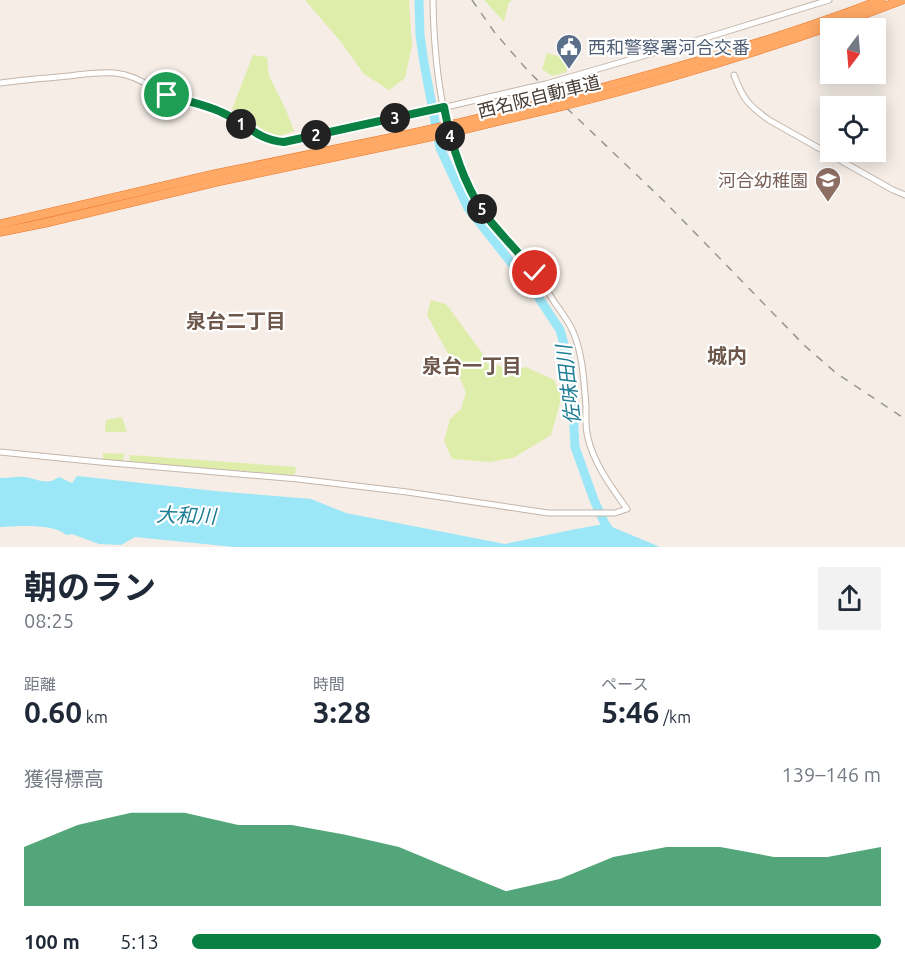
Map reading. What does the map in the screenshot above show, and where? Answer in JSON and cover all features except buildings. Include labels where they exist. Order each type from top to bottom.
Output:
[{"type":"highway","name":"西名阪自動車道","points":[[565,102],[777,37],[881,0]]},
{"type":"highway","name":"西名阪自動車道","points":[[0,224],[215,174],[456,128],[630,88],[735,58],[902,0]]},
{"type":"highway","name":"西名阪自動車道","points":[[0,232],[415,136]]},
{"type":"street","points":[[0,452],[126,465],[298,478],[556,514],[615,513],[627,509],[598,465],[589,442],[583,378],[574,334],[535,273],[478,203],[456,156],[442,107],[433,0]]},
{"type":"street","points":[[0,82],[115,73],[141,80],[177,98],[218,110],[256,134],[284,142],[546,84],[829,0]]},
{"type":"street","points":[[734,75],[751,107],[769,120],[905,195]]},
{"type":"green space","points":[[305,0],[409,0],[412,46],[405,78],[389,90],[364,74],[341,42]]},
{"type":"green space","points":[[484,0],[513,0],[509,2],[504,22]]},
{"type":"green space","points":[[547,53],[565,58],[567,72],[552,76],[542,69]]},
{"type":"green space","points":[[253,55],[267,57],[269,76],[294,131],[279,136],[265,131],[232,109]]},
{"type":"green space","points":[[431,300],[446,304],[488,361],[511,371],[526,367],[554,380],[562,396],[551,435],[513,458],[490,462],[452,459],[444,441],[450,419],[461,409],[466,392],[427,315]]},
{"type":"green space","points":[[122,417],[127,432],[105,432],[106,420]]},
{"type":"green space","points":[[103,453],[125,454],[122,462],[104,460]]},
{"type":"green space","points":[[130,455],[296,467],[293,475],[131,462],[129,461]]},
{"type":"water","name":"大和川","points":[[77,476],[311,499],[346,513],[505,544],[605,524],[660,547],[234,547],[135,537],[121,545],[99,544],[44,527],[0,527],[0,478],[22,477],[50,481],[59,477],[72,483]]},
{"type":"waterway","name":"佐味田川","points":[[419,0],[420,35],[440,148],[468,208],[539,298],[560,330],[567,355],[575,447],[605,524],[621,547]]},
{"type":"railway","points":[[472,0],[495,33],[530,73],[665,202],[804,345],[836,373],[905,419]]},
{"type":"place","name":"西和警察署河合交番","points":[[569,70]]},
{"type":"place","name":"河合幼稚園","points":[[828,203]]},
{"type":"district","name":"泉台二丁目","points":[[236,320]]},
{"type":"district","name":"城内","points":[[727,355]]},
{"type":"district","name":"泉台一丁目","points":[[472,365]]},
{"type":"route","points":[[167,95],[218,110],[256,134],[284,142],[444,107],[453,148],[478,203],[535,273]]}]
